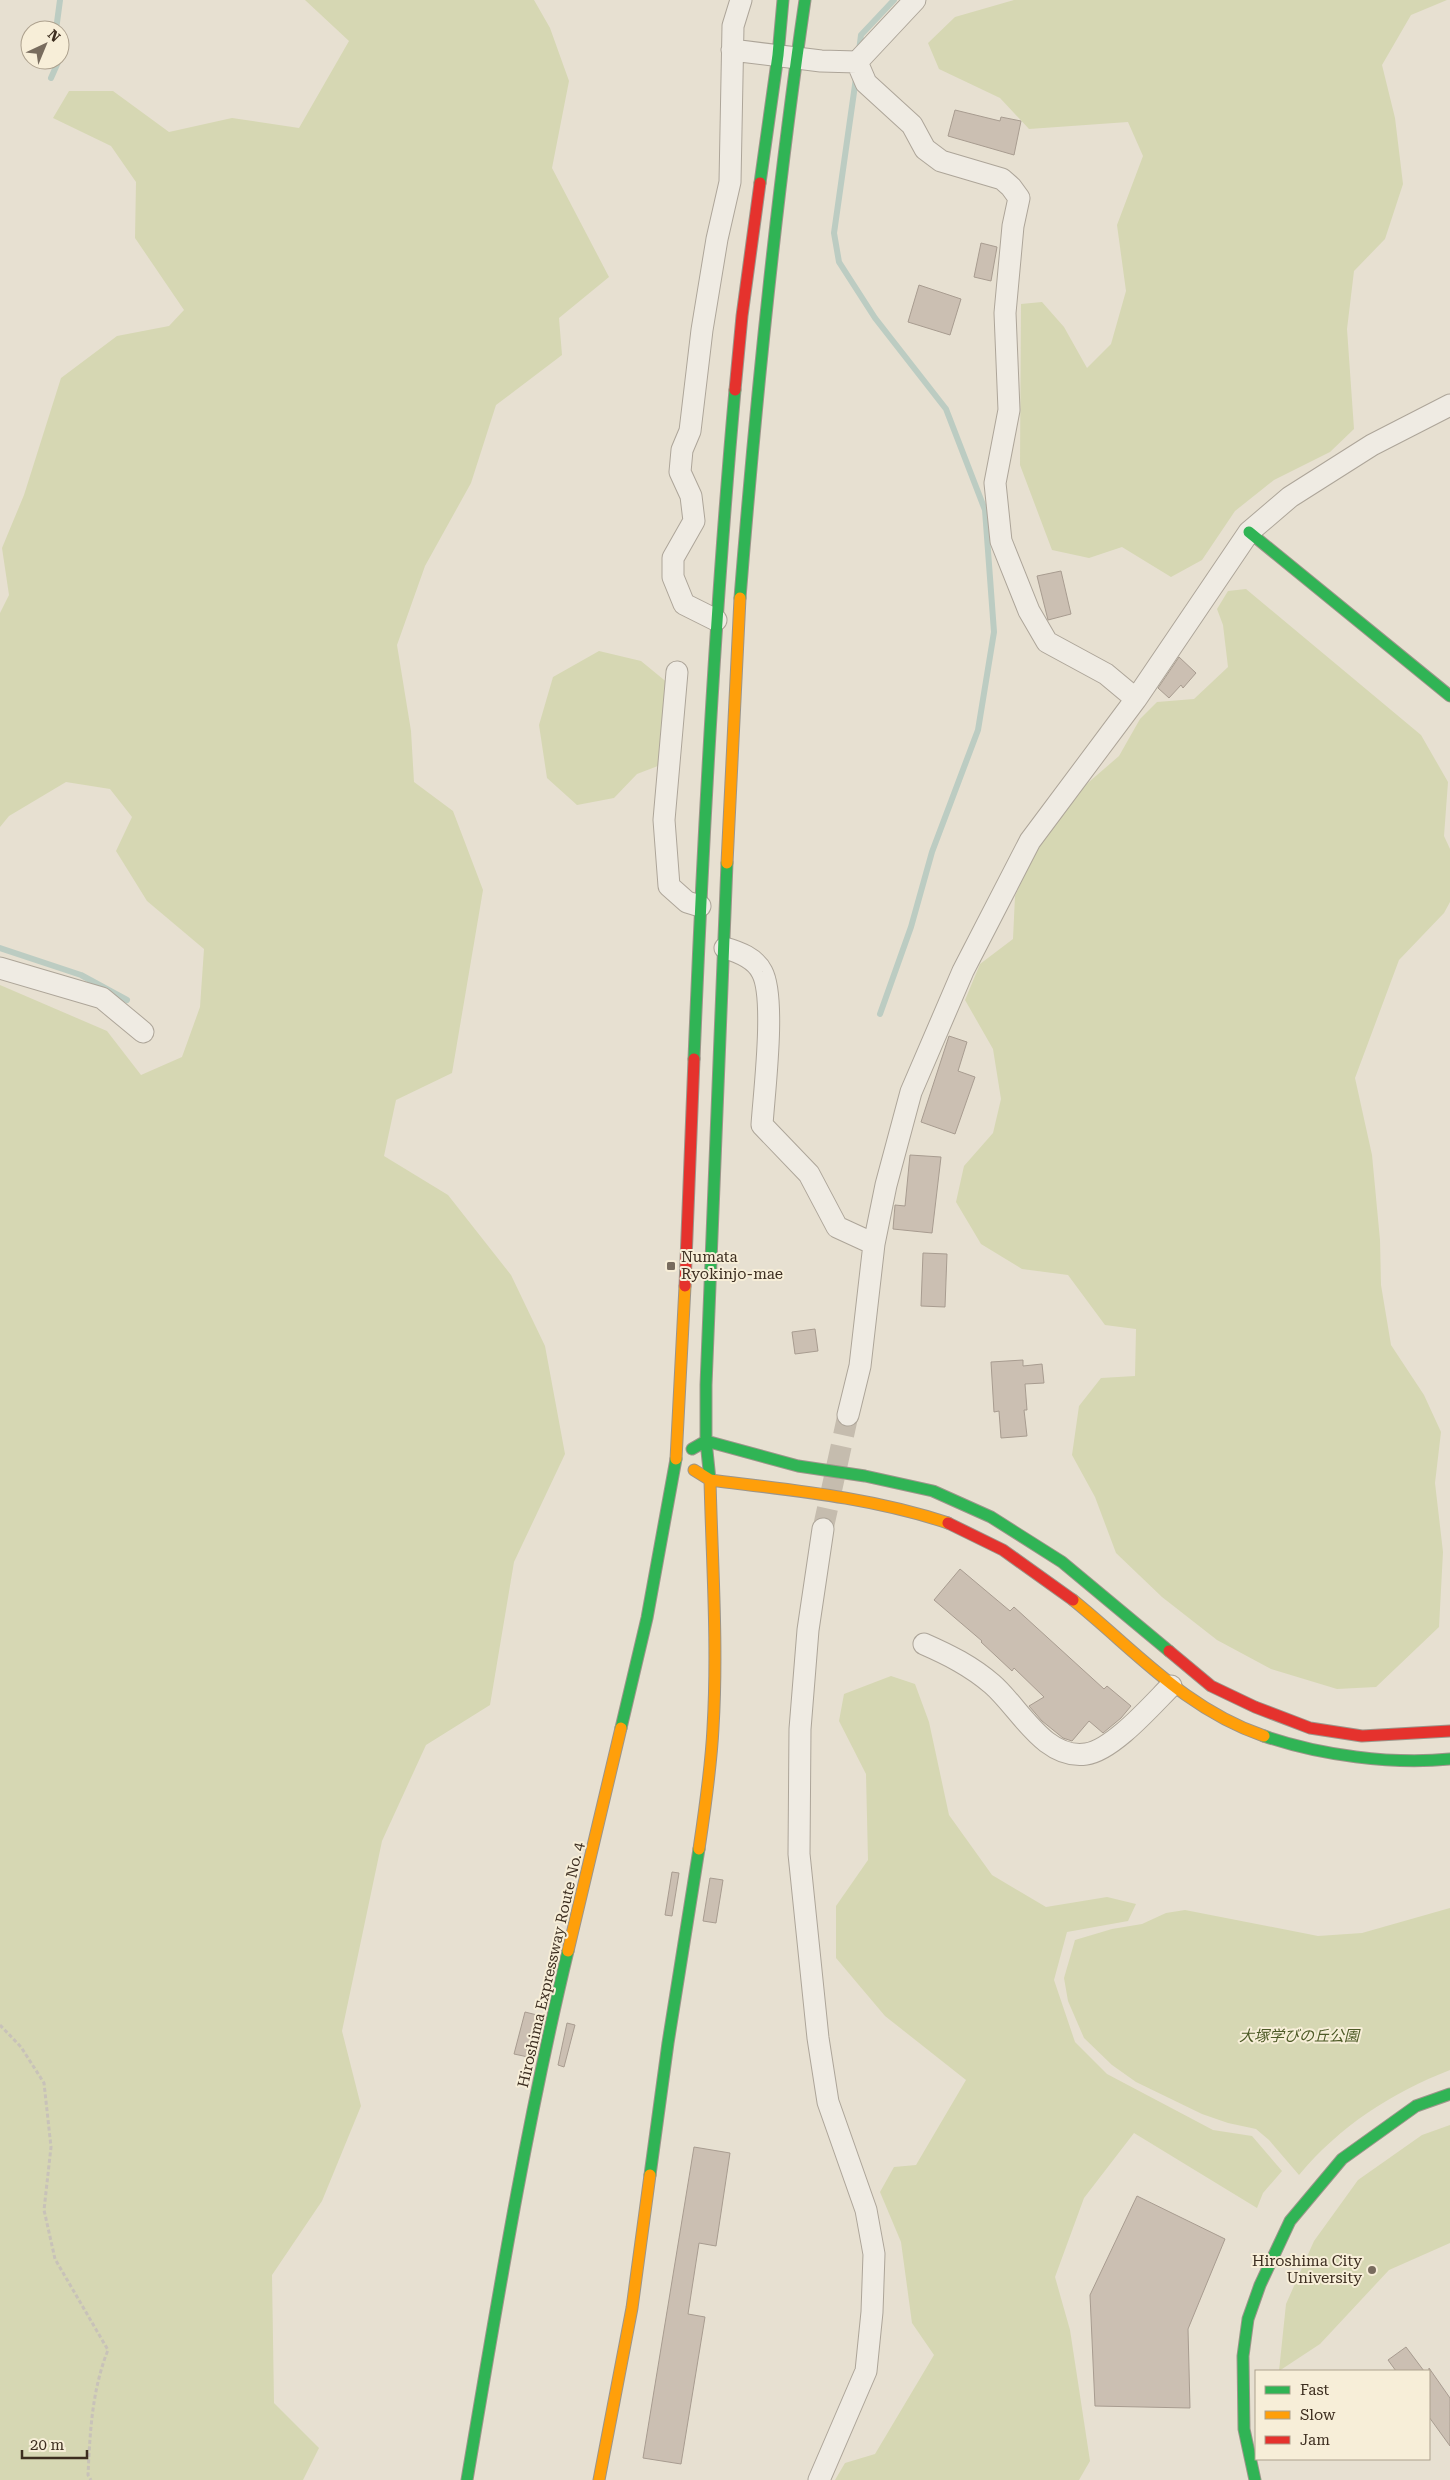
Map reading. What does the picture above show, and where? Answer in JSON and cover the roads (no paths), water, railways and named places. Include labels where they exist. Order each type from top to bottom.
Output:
[{"type":"main road","points":[[599,2480],[632,2308],[668,2043],[707,1798],[713,1727],[714,1651],[710,1480],[706,1441],[706,1385],[736,653],[752,445],[787,56],[782,0]]},
{"type":"main road","points":[[787,56],[805,0]]},
{"type":"main road","name":"Hiroshima Expressway Route No. 4","points":[[467,2480],[500,2286],[547,2039],[647,1618],[676,1458],[681,1384],[700,906],[716,620],[742,316],[787,56]]},
{"type":"main road","points":[[1249,532],[1450,696]]},
{"type":"main road","points":[[1450,1731],[1362,1736],[1310,1728],[1254,1707],[1211,1686],[1062,1562],[991,1517],[933,1491],[866,1476],[798,1466],[706,1441],[676,1458],[710,1480],[878,1504],[926,1515],[981,1538],[1049,1581],[1171,1686],[1199,1705],[1245,1729],[1305,1750],[1363,1759],[1450,1759]]},
{"type":"main road","points":[[1255,2480],[1244,2428],[1243,2356],[1248,2319],[1260,2285],[1290,2221],[1342,2160],[1416,2106],[1450,2094]]},
{"type":"street","points":[[716,620],[684,604],[674,577],[673,558],[694,521],[691,496],[680,472],[682,450],[690,431],[702,330],[717,239],[730,182],[733,118],[733,26],[741,0]]},
{"type":"street","points":[[732,50],[821,61],[857,62],[914,0]]},
{"type":"street","points":[[857,62],[866,83],[912,125],[925,149],[941,161],[1002,179],[1020,198],[1014,226],[1005,313],[1009,410],[995,483],[1001,541],[1029,611],[1047,642],[1106,674],[1136,699]]},
{"type":"street","points":[[848,1415],[860,1366],[874,1244],[886,1185],[911,1092],[963,971],[1030,841],[1136,699],[1249,532],[1290,497],[1372,445],[1450,405]]},
{"type":"street","points":[[677,672],[664,820],[669,886],[687,902],[700,906]]},
{"type":"street","points":[[725,948],[743,952],[762,972],[770,1004],[762,1126],[809,1174],[837,1227],[874,1244]]},
{"type":"street","points":[[0,968],[102,998],[143,1032]]},
{"type":"street","points":[[819,2480],[866,2371],[872,2312],[874,2254],[866,2210],[828,2102],[818,2038],[799,1854],[800,1728],[808,1630],[823,1529]]},
{"type":"street","points":[[924,1644],[964,1662],[994,1685],[1043,1740],[1060,1750],[1086,1754],[1118,1739],[1171,1686]]},
{"type":"waterway","points":[[57,20],[60,0]]},
{"type":"waterway","points":[[859,51],[861,35],[894,0]]},
{"type":"waterway","points":[[51,78],[55,70]]},
{"type":"waterway","points":[[856,78],[834,233],[839,262],[875,318],[946,409],[985,510],[994,632],[978,730],[932,852],[911,927],[880,1014]]},
{"type":"waterway","points":[[0,948],[81,975],[127,1000]]},
{"type":"tunnel","points":[[823,1529],[848,1415]]},
{"type":"place","name":"Numata Ryokinjo-mae","points":[[671,1266]]},
{"type":"place","name":"Hiroshima City University","points":[[1372,2270]]},
{"type":"park label","name":"大塚学びの丘公園","points":[[1299,2036]]}]
